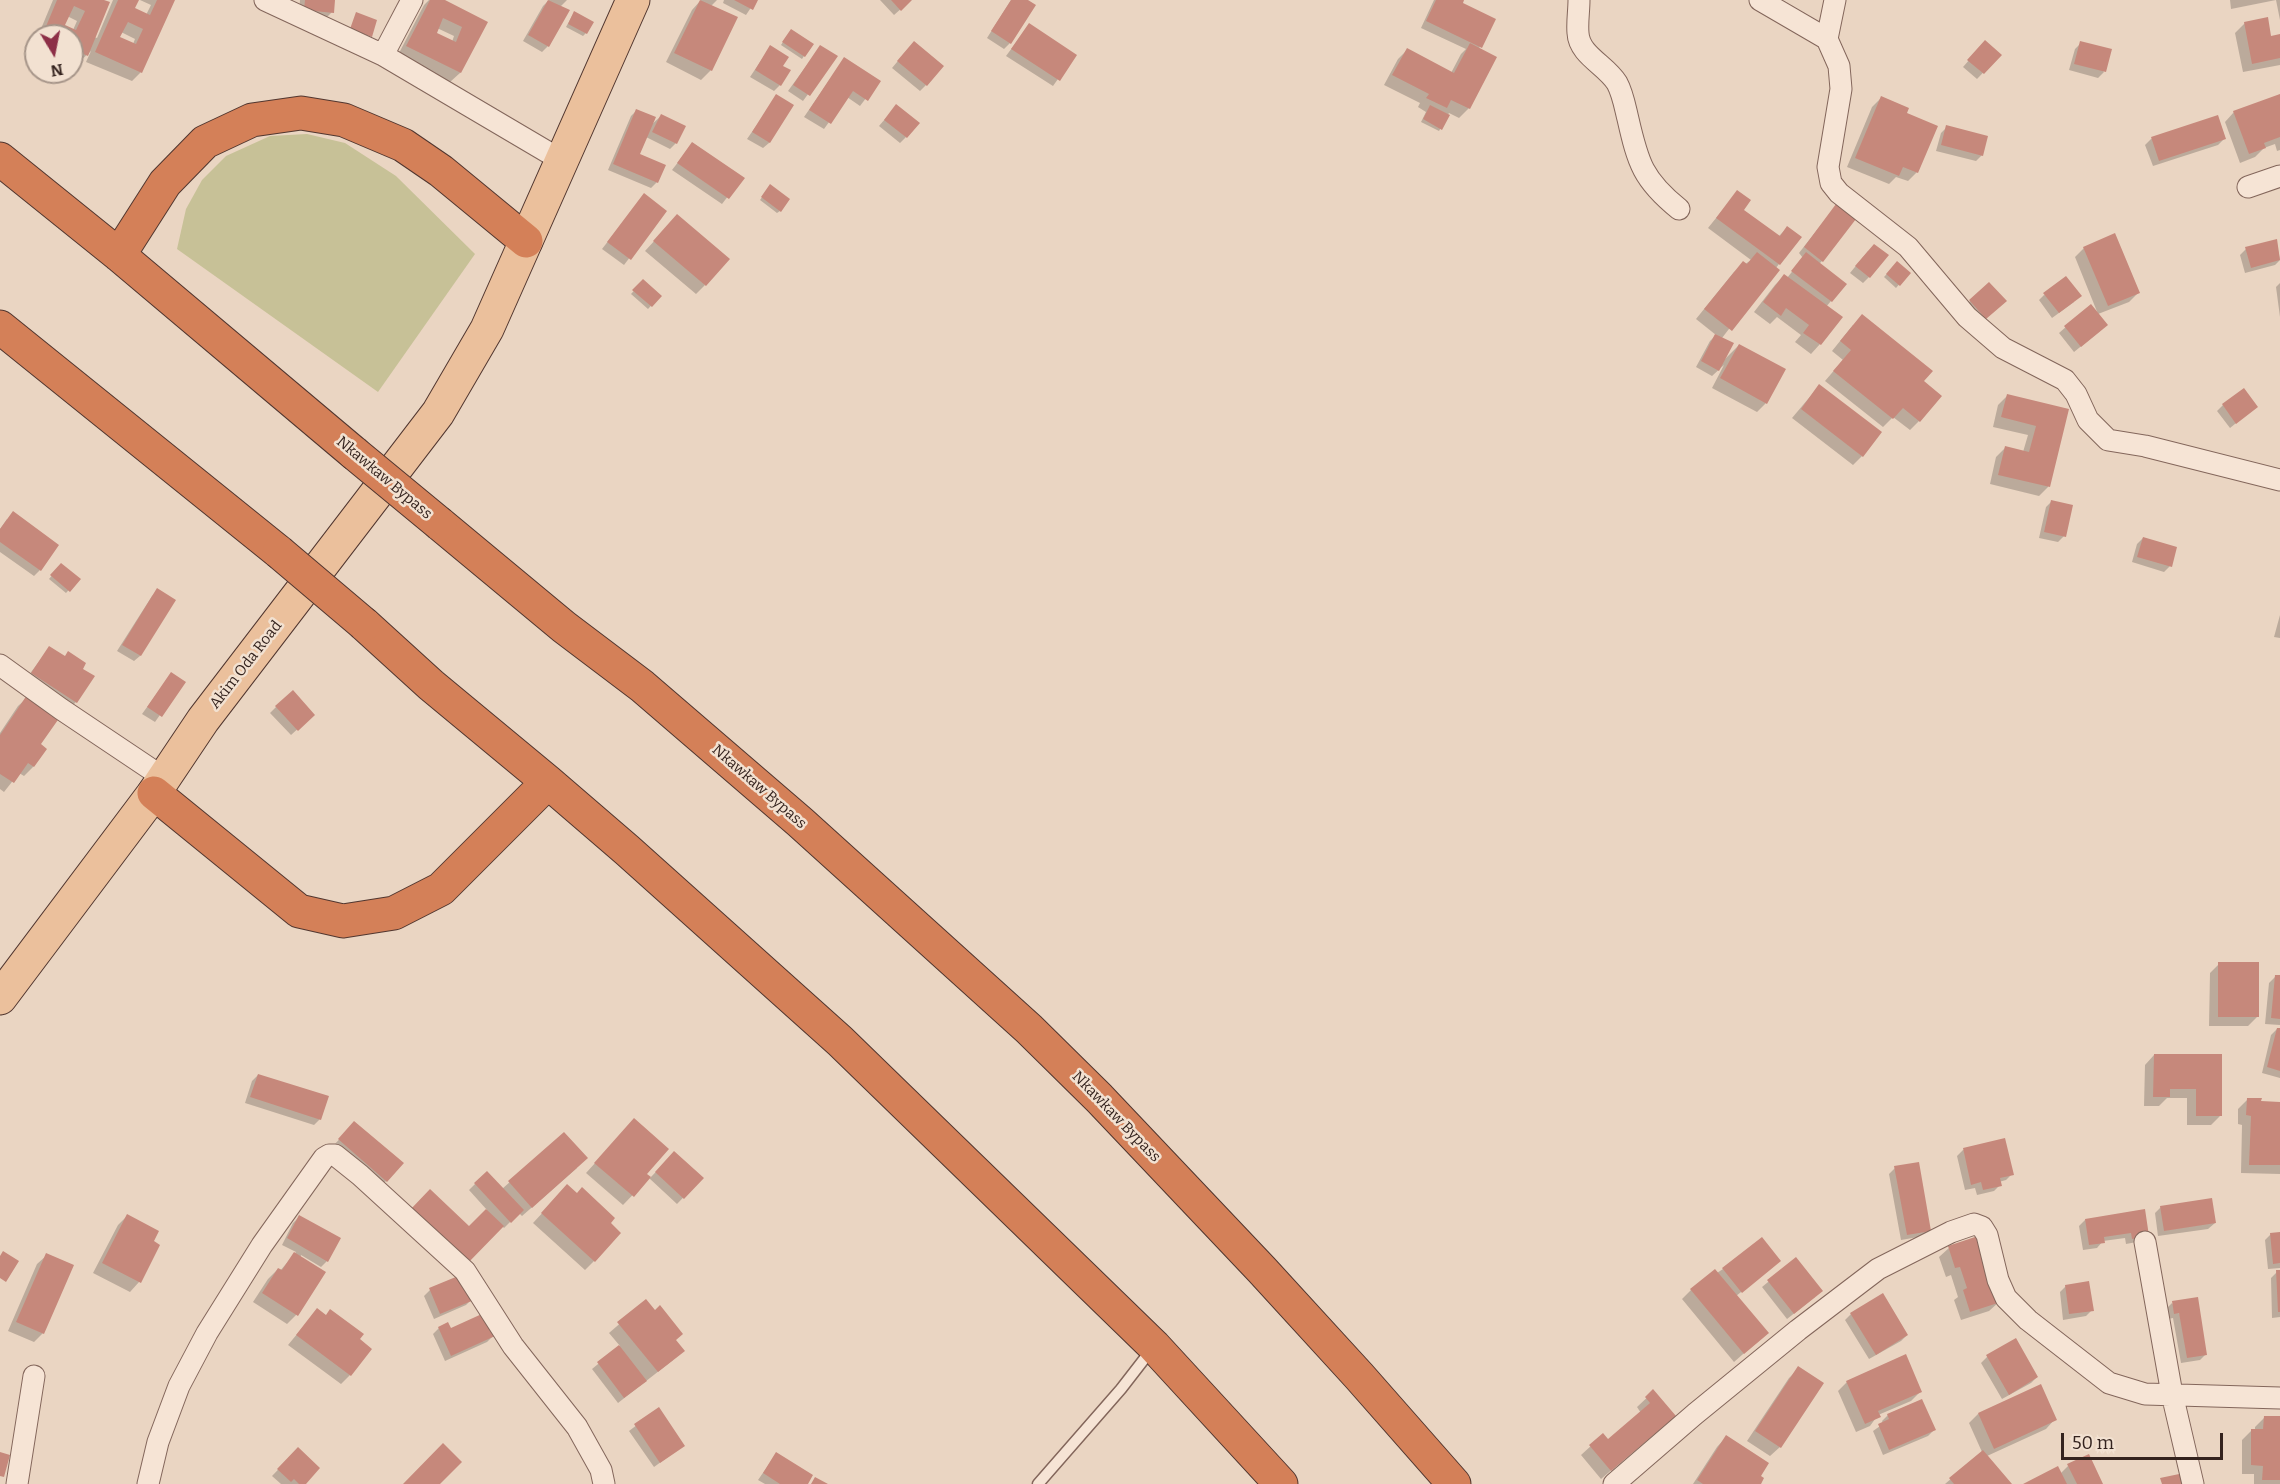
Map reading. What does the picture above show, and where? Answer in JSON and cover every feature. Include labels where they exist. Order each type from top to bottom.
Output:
[{"type":"highway","points":[[119,255],[165,183],[206,142],[252,120],[301,113],[344,120],[403,145],[441,171],[526,241]]},
{"type":"highway","name":"Nkawkaw Bypass","points":[[0,159],[119,255],[564,627],[642,686],[800,822],[1029,1029],[1099,1098],[1262,1270],[1454,1484]]},
{"type":"highway","points":[[0,327],[279,552],[364,624],[431,685],[548,782],[840,1041],[1154,1346],[1281,1484]]},
{"type":"highway","points":[[159,785],[299,911],[344,921],[394,913],[441,889],[548,782]]},
{"type":"main road","name":"Akim Oda Road","points":[[0,998],[159,785],[203,720],[438,412],[488,329],[633,0]]},
{"type":"street","points":[[265,0],[383,55],[561,160]]},
{"type":"street","points":[[383,55],[412,0]]},
{"type":"street","points":[[1580,0],[1577,34],[1583,48],[1617,84],[1638,160],[1646,177],[1679,209]]},
{"type":"street","points":[[1760,0],[1827,39]]},
{"type":"street","points":[[1835,0],[1827,39],[1839,66],[1841,89],[1828,167],[1831,183],[1839,194],[1908,247],[1967,317],[2003,348],[2065,380],[2076,394],[2088,420],[2108,440],[2145,446],[2280,480]]},
{"type":"street","points":[[2248,187],[2280,176]]},
{"type":"street","points":[[0,665],[159,785]]},
{"type":"street","points":[[148,1484],[158,1442],[179,1386],[207,1333],[262,1245],[324,1158],[329,1155],[335,1155],[360,1175],[465,1271],[513,1346],[577,1427],[601,1470],[604,1484]]},
{"type":"street","points":[[1614,1484],[1789,1337],[1878,1269],[1951,1232],[1974,1224],[1982,1227],[1987,1235],[1998,1280],[2006,1298],[2028,1320],[2109,1383],[2145,1394],[2280,1398]]},
{"type":"street","points":[[2145,1242],[2172,1394],[2193,1484]]},
{"type":"street","points":[[17,1484],[34,1376]]},
{"type":"lane","points":[[1038,1484],[1121,1389],[1154,1346]]},
{"type":"shaded area","points":[[307,134],[345,143],[396,176],[475,254],[378,392],[177,249],[186,209],[202,180],[226,156],[270,136]]},
{"type":"building","points":[[57,0],[110,2],[88,56],[84,54],[84,24],[79,24],[85,11],[74,6],[65,24],[47,24]]},
{"type":"building","points":[[118,0],[139,0],[135,8],[150,15],[157,0],[175,0],[142,73],[95,52]],"holes":[[[128,22],[143,29],[136,44],[120,37]]]},
{"type":"building","points":[[305,0],[335,0],[334,13],[304,10]]},
{"type":"building","points":[[430,0],[445,0],[488,22],[461,73],[406,46]],"holes":[[[443,18],[462,27],[456,42],[437,33]]]},
{"type":"building","points":[[548,0],[570,10],[549,47],[528,35]]},
{"type":"building","points":[[700,0],[738,17],[712,71],[674,53]]},
{"type":"building","points":[[734,0],[758,0],[753,10]]},
{"type":"building","points":[[891,0],[912,0],[901,11]]},
{"type":"building","points":[[1011,0],[1028,0],[1036,5],[1011,44],[991,31]]},
{"type":"building","points":[[1436,0],[1464,0],[1463,3],[1496,19],[1482,48],[1426,21]]},
{"type":"building","points":[[574,11],[594,22],[587,34],[568,24]]},
{"type":"building","points":[[356,12],[377,20],[372,37],[350,29]]},
{"type":"building","points":[[2268,17],[2271,36],[2280,34],[2280,58],[2252,64],[2244,22]]},
{"type":"building","points":[[1029,23],[1077,55],[1060,81],[1011,49]]},
{"type":"building","points":[[791,29],[814,44],[805,57],[782,42]]},
{"type":"building","points":[[1985,40],[2002,55],[1984,74],[1967,60]]},
{"type":"building","points":[[914,41],[944,66],[927,86],[897,61]]},
{"type":"building","points":[[2080,41],[2112,49],[2106,72],[2074,64]]},
{"type":"building","points":[[1470,43],[1497,57],[1470,109],[1451,100],[1447,108],[1426,98],[1429,94],[1392,75],[1407,48],[1454,73]]},
{"type":"building","points":[[770,45],[789,57],[783,66],[791,70],[781,86],[755,70]]},
{"type":"building","points":[[820,45],[838,56],[810,96],[793,85]]},
{"type":"building","points":[[844,57],[881,81],[868,101],[853,91],[831,124],[809,110]]},
{"type":"building","points":[[776,94],[794,105],[770,143],[752,132]]},
{"type":"building","points":[[2280,94],[2280,137],[2264,143],[2266,148],[2249,154],[2233,111]]},
{"type":"building","points":[[1881,96],[1909,108],[1907,113],[1938,126],[1918,173],[1903,167],[1899,176],[1855,158]]},
{"type":"building","points":[[896,104],[920,123],[907,138],[884,120]]},
{"type":"building","points":[[1430,105],[1450,115],[1442,130],[1423,119]]},
{"type":"building","points":[[636,109],[656,117],[640,154],[666,165],[658,183],[613,164]]},
{"type":"building","points":[[661,114],[686,126],[677,144],[652,132]]},
{"type":"building","points":[[2218,115],[2226,139],[2159,161],[2151,137]]},
{"type":"building","points":[[1946,125],[1988,136],[1983,156],[1941,145]]},
{"type":"building","points":[[692,142],[745,178],[729,199],[677,163]]},
{"type":"building","points":[[770,184],[790,199],[781,212],[761,197]]},
{"type":"building","points":[[1737,190],[1751,200],[1744,210],[1780,236],[1787,226],[1802,237],[1780,265],[1716,218]]},
{"type":"building","points":[[644,193],[667,211],[631,260],[607,242]]},
{"type":"building","points":[[1836,204],[1856,219],[1823,262],[1804,247]]},
{"type":"building","points":[[677,214],[730,259],[706,286],[653,241]]},
{"type":"building","points":[[2115,233],[2140,293],[2108,306],[2083,247]]},
{"type":"building","points":[[2277,239],[2280,260],[2251,268],[2245,247]]},
{"type":"building","points":[[1874,244],[1889,255],[1870,278],[1855,266]]},
{"type":"building","points":[[1757,252],[1780,270],[1732,331],[1704,309],[1743,261],[1747,264]]},
{"type":"building","points":[[1806,252],[1847,284],[1832,302],[1791,271]]},
{"type":"building","points":[[1897,261],[1911,273],[1900,286],[1886,274]]},
{"type":"building","points":[[1784,274],[1843,317],[1821,345],[1803,333],[1809,325],[1786,308],[1781,316],[1763,302]]},
{"type":"building","points":[[2066,276],[2082,296],[2059,313],[2043,293]]},
{"type":"building","points":[[643,279],[662,296],[652,307],[632,290]]},
{"type":"building","points":[[1989,282],[2007,301],[1986,319],[1969,300]]},
{"type":"building","points":[[2091,304],[2108,325],[2081,347],[2064,326]]},
{"type":"building","points":[[1862,314],[1933,371],[1924,381],[1942,396],[1920,422],[1903,408],[1893,419],[1833,371],[1851,350],[1840,341]]},
{"type":"building","points":[[1715,334],[1734,343],[1719,371],[1701,361]]},
{"type":"building","points":[[1739,344],[1786,369],[1767,404],[1720,378]]},
{"type":"building","points":[[1819,384],[1882,432],[1863,457],[1801,409]]},
{"type":"building","points":[[2244,388],[2258,407],[2236,424],[2222,404]]},
{"type":"building","points":[[2007,394],[2069,409],[2050,487],[1998,475],[2005,446],[2029,452],[2036,426],[2001,417]]},
{"type":"building","points":[[2051,500],[2073,505],[2066,537],[2044,532]]},
{"type":"building","points":[[13,511],[59,545],[41,571],[0,542],[0,529]]},
{"type":"building","points":[[2143,537],[2177,547],[2172,567],[2137,557]]},
{"type":"building","points":[[61,563],[81,579],[70,592],[50,575]]},
{"type":"building","points":[[157,588],[176,600],[141,656],[122,645]]},
{"type":"building","points":[[49,646],[65,656],[68,651],[86,663],[83,669],[95,676],[77,703],[31,673]]},
{"type":"building","points":[[171,672],[186,682],[162,717],[147,707]]},
{"type":"building","points":[[293,690],[315,715],[298,731],[275,706]]},
{"type":"building","points":[[27,695],[60,717],[41,744],[47,749],[34,767],[28,763],[14,783],[0,774],[0,735]]},
{"type":"building","points":[[2218,962],[2259,962],[2259,1017],[2218,1017]]},
{"type":"building","points":[[2275,975],[2280,975],[2280,1019],[2271,1018]]},
{"type":"building","points":[[2277,1028],[2280,1028],[2280,1071],[2267,1067]]},
{"type":"building","points":[[2154,1054],[2222,1054],[2222,1116],[2196,1116],[2196,1089],[2170,1089],[2170,1097],[2153,1097]]},
{"type":"building","points":[[258,1074],[329,1096],[321,1120],[250,1097]]},
{"type":"building","points":[[2247,1098],[2262,1098],[2261,1101],[2280,1102],[2280,1165],[2249,1165],[2251,1116],[2246,1115]]},
{"type":"building","points":[[634,1118],[669,1149],[647,1174],[651,1177],[634,1197],[594,1163]]},
{"type":"building","points":[[354,1121],[404,1163],[387,1182],[338,1139]]},
{"type":"building","points":[[564,1132],[588,1158],[532,1208],[508,1181]]},
{"type":"building","points":[[2005,1138],[2014,1175],[2000,1178],[2002,1186],[1983,1190],[1981,1182],[1971,1185],[1963,1148]]},
{"type":"building","points":[[674,1151],[704,1178],[684,1199],[655,1172]]},
{"type":"building","points":[[1919,1162],[1931,1231],[1907,1235],[1894,1166]]},
{"type":"building","points":[[487,1171],[524,1210],[511,1223],[474,1183]]},
{"type":"building","points":[[567,1184],[577,1193],[582,1187],[615,1218],[611,1223],[621,1233],[595,1262],[541,1213]]},
{"type":"building","points":[[430,1189],[469,1226],[486,1209],[504,1226],[467,1264],[410,1210]]},
{"type":"building","points":[[2212,1198],[2216,1223],[2164,1231],[2160,1206]]},
{"type":"building","points":[[2145,1209],[2149,1236],[2132,1239],[2131,1233],[2104,1237],[2105,1243],[2089,1245],[2085,1219]]},
{"type":"building","points":[[127,1214],[159,1231],[154,1241],[160,1245],[141,1283],[102,1263]]},
{"type":"building","points":[[299,1215],[341,1238],[328,1262],[287,1238]]},
{"type":"building","points":[[2280,1232],[2280,1263],[2273,1264],[2270,1233]]},
{"type":"building","points":[[1978,1236],[2001,1302],[1970,1312],[1963,1290],[1967,1288],[1960,1267],[1955,1268],[1948,1246]]},
{"type":"building","points":[[1762,1237],[1781,1261],[1742,1293],[1722,1268]]},
{"type":"building","points":[[3,1251],[19,1261],[6,1282],[0,1278],[0,1256]]},
{"type":"building","points":[[294,1252],[326,1272],[298,1316],[262,1293],[278,1268],[282,1270]]},
{"type":"building","points":[[46,1253],[74,1265],[44,1334],[16,1322]]},
{"type":"building","points":[[1796,1257],[1823,1291],[1794,1314],[1767,1280]]},
{"type":"building","points":[[1715,1269],[1769,1333],[1744,1354],[1690,1289]]},
{"type":"building","points":[[2276,1270],[2280,1270],[2280,1312],[2278,1312]]},
{"type":"building","points":[[463,1274],[474,1300],[440,1314],[429,1288]]},
{"type":"building","points":[[2089,1281],[2094,1311],[2069,1314],[2065,1285]]},
{"type":"building","points":[[1883,1293],[1908,1335],[1876,1355],[1850,1313]]},
{"type":"building","points":[[2198,1297],[2207,1355],[2187,1358],[2179,1313],[2174,1314],[2172,1301]]},
{"type":"building","points":[[646,1299],[655,1310],[660,1305],[683,1334],[676,1340],[685,1351],[658,1372],[617,1322]]},
{"type":"building","points":[[317,1308],[326,1315],[330,1309],[364,1334],[360,1339],[372,1349],[351,1376],[296,1335]]},
{"type":"building","points":[[484,1313],[495,1336],[451,1356],[438,1327],[448,1322],[451,1328]]},
{"type":"building","points":[[2016,1338],[2038,1377],[2009,1395],[1986,1355]]},
{"type":"building","points":[[619,1345],[647,1381],[624,1398],[597,1362]]},
{"type":"building","points":[[1906,1354],[1922,1392],[1878,1411],[1881,1417],[1865,1424],[1846,1381]]},
{"type":"building","points":[[1798,1366],[1824,1383],[1781,1448],[1755,1431]]},
{"type":"building","points":[[2041,1384],[2057,1420],[1994,1449],[1978,1413]]},
{"type":"building","points":[[1653,1389],[1676,1416],[1611,1471],[1589,1445],[1603,1433],[1608,1439],[1650,1403],[1645,1397]]},
{"type":"building","points":[[1922,1399],[1936,1430],[1889,1450],[1878,1424],[1889,1419],[1887,1414]]},
{"type":"building","points":[[659,1407],[685,1446],[660,1463],[634,1424]]},
{"type":"building","points":[[2264,1416],[2280,1416],[2280,1480],[2262,1480],[2263,1466],[2251,1465],[2251,1429],[2263,1429]]},
{"type":"building","points":[[1726,1435],[1769,1463],[1761,1476],[1764,1478],[1761,1484],[1703,1484],[1697,1480]]},
{"type":"building","points":[[443,1443],[462,1462],[440,1484],[403,1484]]},
{"type":"building","points":[[298,1447],[320,1468],[306,1484],[299,1484],[294,1479],[291,1482],[277,1469]]},
{"type":"building","points":[[1983,1450],[2012,1484],[1954,1484],[1949,1478]]},
{"type":"building","points":[[0,1452],[10,1455],[4,1477],[0,1476]]},
{"type":"building","points":[[776,1452],[813,1475],[808,1484],[780,1484],[763,1473]]},
{"type":"building","points":[[2089,1454],[2103,1484],[2077,1484],[2067,1464]]},
{"type":"building","points":[[2058,1466],[2067,1484],[2023,1484]]},
{"type":"building","points":[[2184,1473],[2187,1484],[2162,1484],[2160,1478]]},
{"type":"building","points":[[815,1477],[828,1484],[811,1484]]}]
